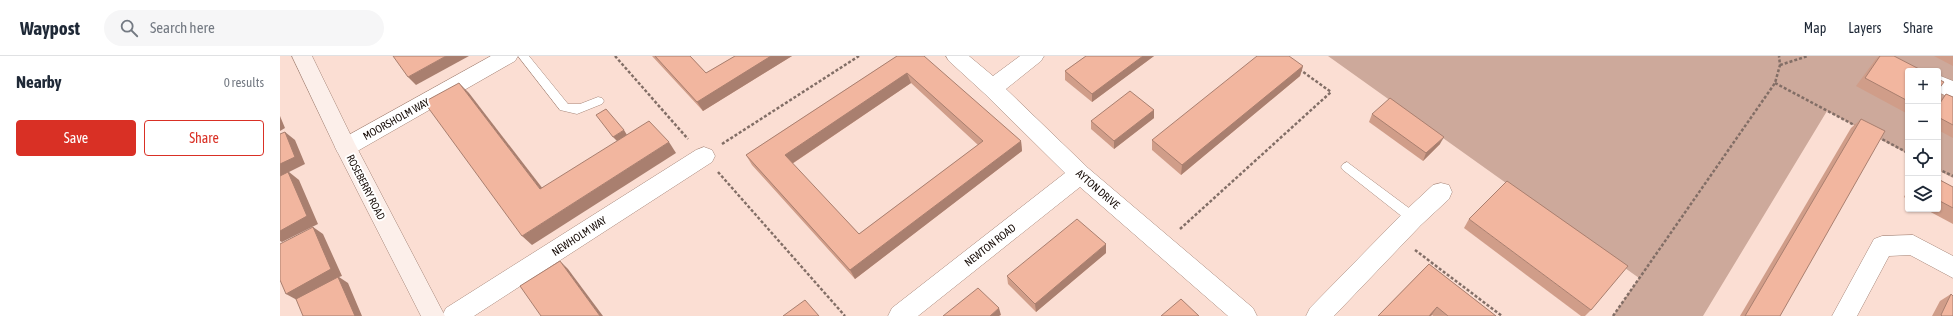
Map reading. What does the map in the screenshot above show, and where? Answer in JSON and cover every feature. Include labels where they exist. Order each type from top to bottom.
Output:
[{"type":"street","name":"ROSEBERRY ROAD","points":[[302,56],[346,147],[433,316]]},
{"type":"street","name":"MOORSHOLM WAY","points":[[346,147],[508,56]]},
{"type":"street","name":"AYTON DRIVE","points":[[956,56],[992,88],[1080,174],[1164,244],[1245,316]]},
{"type":"street","points":[[992,88],[1034,56]]},
{"type":"street","points":[[1941,85],[1953,91]]},
{"type":"street","name":"NEWHOLM WAY","points":[[454,316],[704,156]]},
{"type":"street","name":"NEWTON ROAD","points":[[900,316],[1080,174]]},
{"type":"street","points":[[1318,316],[1413,218],[1441,192]]},
{"type":"street","points":[[1844,316],[1882,246],[1913,245],[1953,268]]},
{"type":"lane","points":[[523,56],[564,107],[574,111],[598,101]]},
{"type":"lane","points":[[1348,167],[1413,218]]},
{"type":"path","points":[[615,56],[845,316]]},
{"type":"path","points":[[704,156],[859,56]]},
{"type":"path","points":[[1613,316],[1775,83],[1780,65],[1778,56]]},
{"type":"path","points":[[1780,65],[1808,56]]},
{"type":"path","points":[[1164,244],[1331,92],[1294,65]]},
{"type":"path","points":[[1775,83],[1861,128]]},
{"type":"path","points":[[1874,135],[1905,151]]},
{"type":"path","points":[[1941,170],[1953,176]]},
{"type":"path","points":[[1397,236],[1502,316]]},
{"type":"shaded area","points":[[1328,56],[1953,56],[1953,178],[1941,172],[1941,68],[1905,68],[1905,152],[1827,111],[1703,316],[1613,316],[1639,278]]},
{"type":"building","points":[[393,56],[446,56],[408,77]]},
{"type":"building","points":[[655,56],[690,56],[706,73],[735,56],[771,56],[697,102]]},
{"type":"building","points":[[897,56],[924,56],[1021,141],[850,270],[746,155]],"holes":[[[907,73],[983,141],[859,234],[785,155]]]},
{"type":"building","points":[[1086,56],[1143,56],[1092,94],[1065,71]]},
{"type":"building","points":[[1257,56],[1289,56],[1303,66],[1182,165],[1152,140]]},
{"type":"building","points":[[1880,56],[1894,56],[1917,68],[1905,68],[1905,99],[1865,78]]},
{"type":"building","points":[[459,83],[540,189],[649,121],[669,142],[522,236],[424,102]]},
{"type":"building","points":[[1130,91],[1154,110],[1114,141],[1091,121]]},
{"type":"building","points":[[1946,94],[1953,97],[1953,125],[1941,119],[1941,102]]},
{"type":"building","points":[[1390,98],[1444,137],[1426,153],[1372,114]]},
{"type":"building","points":[[606,109],[624,130],[613,137],[596,115]]},
{"type":"building","points":[[1861,119],[1885,131],[1780,316],[1745,316]]},
{"type":"building","points":[[285,132],[295,157],[280,164],[280,134]]},
{"type":"building","points":[[288,172],[307,216],[280,231],[280,176]]},
{"type":"building","points":[[1507,181],[1628,266],[1591,310],[1469,219]]},
{"type":"building","points":[[1941,181],[1953,187],[1953,208],[1941,202]]},
{"type":"building","points":[[1077,219],[1106,244],[1035,304],[1007,276]]},
{"type":"building","points":[[313,227],[331,269],[286,294],[280,280],[280,244]]},
{"type":"building","points":[[560,261],[600,316],[541,316],[520,286]]},
{"type":"building","points":[[1429,264],[1496,316],[1448,316],[1437,307],[1429,316],[1378,316]]},
{"type":"building","points":[[338,277],[355,316],[303,316],[296,299]]},
{"type":"building","points":[[978,288],[999,308],[990,316],[943,316]]},
{"type":"building","points":[[1951,294],[1953,296],[1953,316],[1942,316],[1941,315]]},
{"type":"building","points":[[1181,299],[1199,316],[1161,316]]},
{"type":"building","points":[[805,300],[819,316],[783,316]]}]
